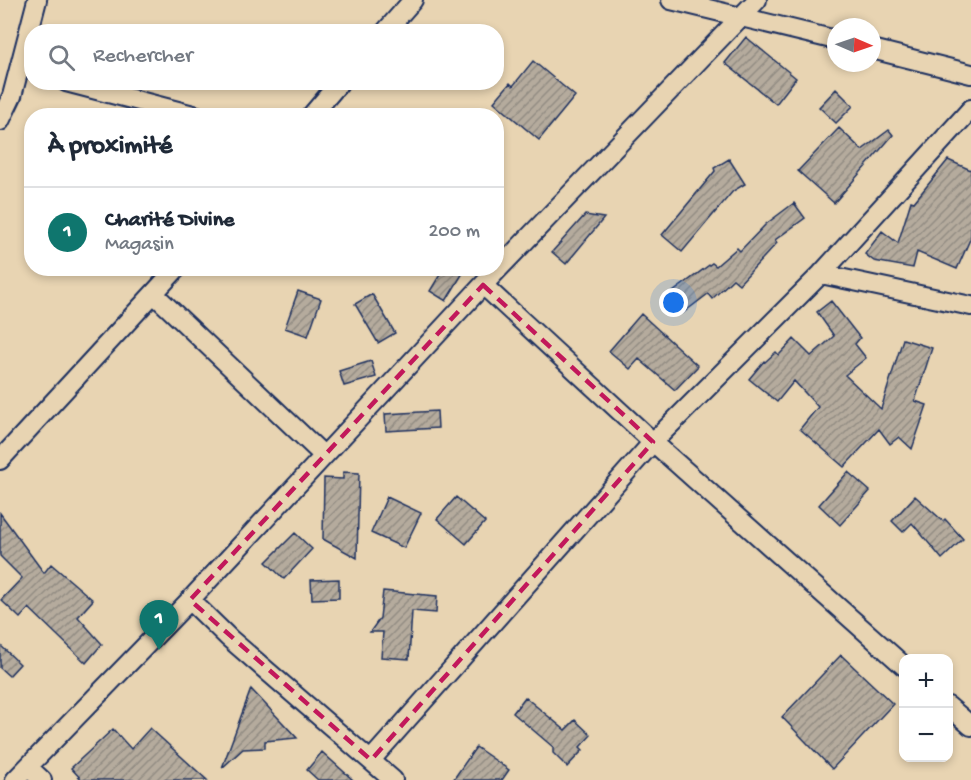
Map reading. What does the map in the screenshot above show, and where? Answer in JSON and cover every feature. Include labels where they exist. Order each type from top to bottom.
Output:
[{"type":"street","points":[[33,24],[37,0]]},
{"type":"street","points":[[392,24],[413,0]]},
{"type":"street","points":[[671,0],[827,38]]},
{"type":"street","points":[[504,263],[757,0]]},
{"type":"street","points":[[881,51],[971,74]]},
{"type":"street","points":[[0,122],[24,74]]},
{"type":"street","points":[[97,90],[166,108]]},
{"type":"street","points":[[318,108],[333,90]]},
{"type":"street","points":[[371,760],[653,442],[821,274],[971,109]]},
{"type":"street","points":[[821,274],[971,306]]},
{"type":"street","points":[[0,460],[170,276]]},
{"type":"street","points":[[42,780],[22,773],[190,600],[492,276]]},
{"type":"street","points":[[483,285],[653,442],[899,662]]},
{"type":"street","points":[[154,294],[323,455]]},
{"type":"street","points":[[190,600],[229,638],[393,780]]},
{"type":"street","points":[[950,708],[971,726]]},
{"type":"highlighted area","points":[[483,285],[653,442],[371,760],[190,600]]},
{"type":"building","points":[[746,37],[796,78],[776,104],[725,63]]},
{"type":"building","points":[[533,61],[575,96],[539,140],[504,110],[504,108],[494,102],[510,83],[513,86]]},
{"type":"building","points":[[836,89],[853,106],[836,123],[819,107]]},
{"type":"building","points":[[839,128],[862,150],[889,130],[893,135],[834,203],[798,171]]},
{"type":"building","points":[[729,159],[745,184],[733,191],[682,252],[662,235],[715,171],[714,168]]},
{"type":"building","points":[[948,160],[971,170],[971,237],[957,269],[917,252],[913,268],[874,261],[865,254],[882,231],[898,243],[911,201],[914,202]]},
{"type":"building","points":[[794,203],[805,218],[775,240],[777,243],[739,284],[733,279],[712,299],[708,294],[683,313],[669,295],[712,263],[716,266],[737,248],[740,251],[766,224]]},
{"type":"building","points":[[585,215],[604,218],[566,264],[552,252]]},
{"type":"building","points":[[439,276],[461,276],[446,301],[430,291]]},
{"type":"building","points":[[298,291],[321,299],[308,336],[285,328]]},
{"type":"building","points":[[372,294],[395,333],[378,343],[355,304]]},
{"type":"building","points":[[831,301],[860,338],[855,344],[866,358],[845,375],[881,409],[903,339],[932,348],[915,401],[927,405],[912,449],[899,437],[890,444],[879,429],[844,467],[800,429],[818,407],[794,381],[777,402],[749,379],[764,361],[776,352],[779,355],[794,339],[811,356],[834,336],[817,312]]},
{"type":"building","points":[[641,314],[698,366],[675,390],[639,359],[630,369],[609,351]]},
{"type":"building","points":[[371,361],[376,377],[344,386],[339,371]]},
{"type":"building","points":[[437,411],[438,428],[386,431],[385,414]]},
{"type":"building","points":[[343,472],[359,473],[357,558],[323,539],[324,478],[343,479]]},
{"type":"building","points":[[848,472],[870,491],[840,525],[819,505]]},
{"type":"building","points":[[915,496],[943,521],[945,519],[963,539],[942,559],[912,523],[903,532],[892,521]]},
{"type":"building","points":[[387,497],[421,513],[404,548],[371,533]]},
{"type":"building","points":[[456,497],[485,522],[466,544],[437,519]]},
{"type":"building","points":[[0,513],[44,573],[51,564],[93,600],[78,617],[102,644],[86,663],[29,608],[20,618],[1,600],[22,578],[0,556]]},
{"type":"building","points":[[295,533],[312,549],[284,579],[266,562]]},
{"type":"building","points":[[339,579],[339,598],[312,599],[311,580]]},
{"type":"building","points":[[383,591],[437,596],[436,613],[412,611],[409,659],[381,657],[383,632],[370,632],[380,618]]},
{"type":"building","points":[[0,645],[20,664],[9,676],[0,668]]},
{"type":"building","points":[[841,655],[893,704],[832,769],[782,717]]},
{"type":"building","points":[[251,689],[297,738],[265,741],[265,748],[243,749],[222,768]]},
{"type":"building","points":[[525,697],[565,730],[575,720],[591,735],[580,747],[583,750],[567,767],[553,753],[553,747],[513,713]]},
{"type":"building","points":[[150,728],[207,780],[82,780],[71,768],[113,729],[131,749]]},
{"type":"building","points":[[476,747],[509,770],[502,780],[453,780]]},
{"type":"building","points":[[322,752],[353,780],[318,780],[307,770]]},
{"type":"place","name":"Charité Divine","points":[[159,650]]}]
